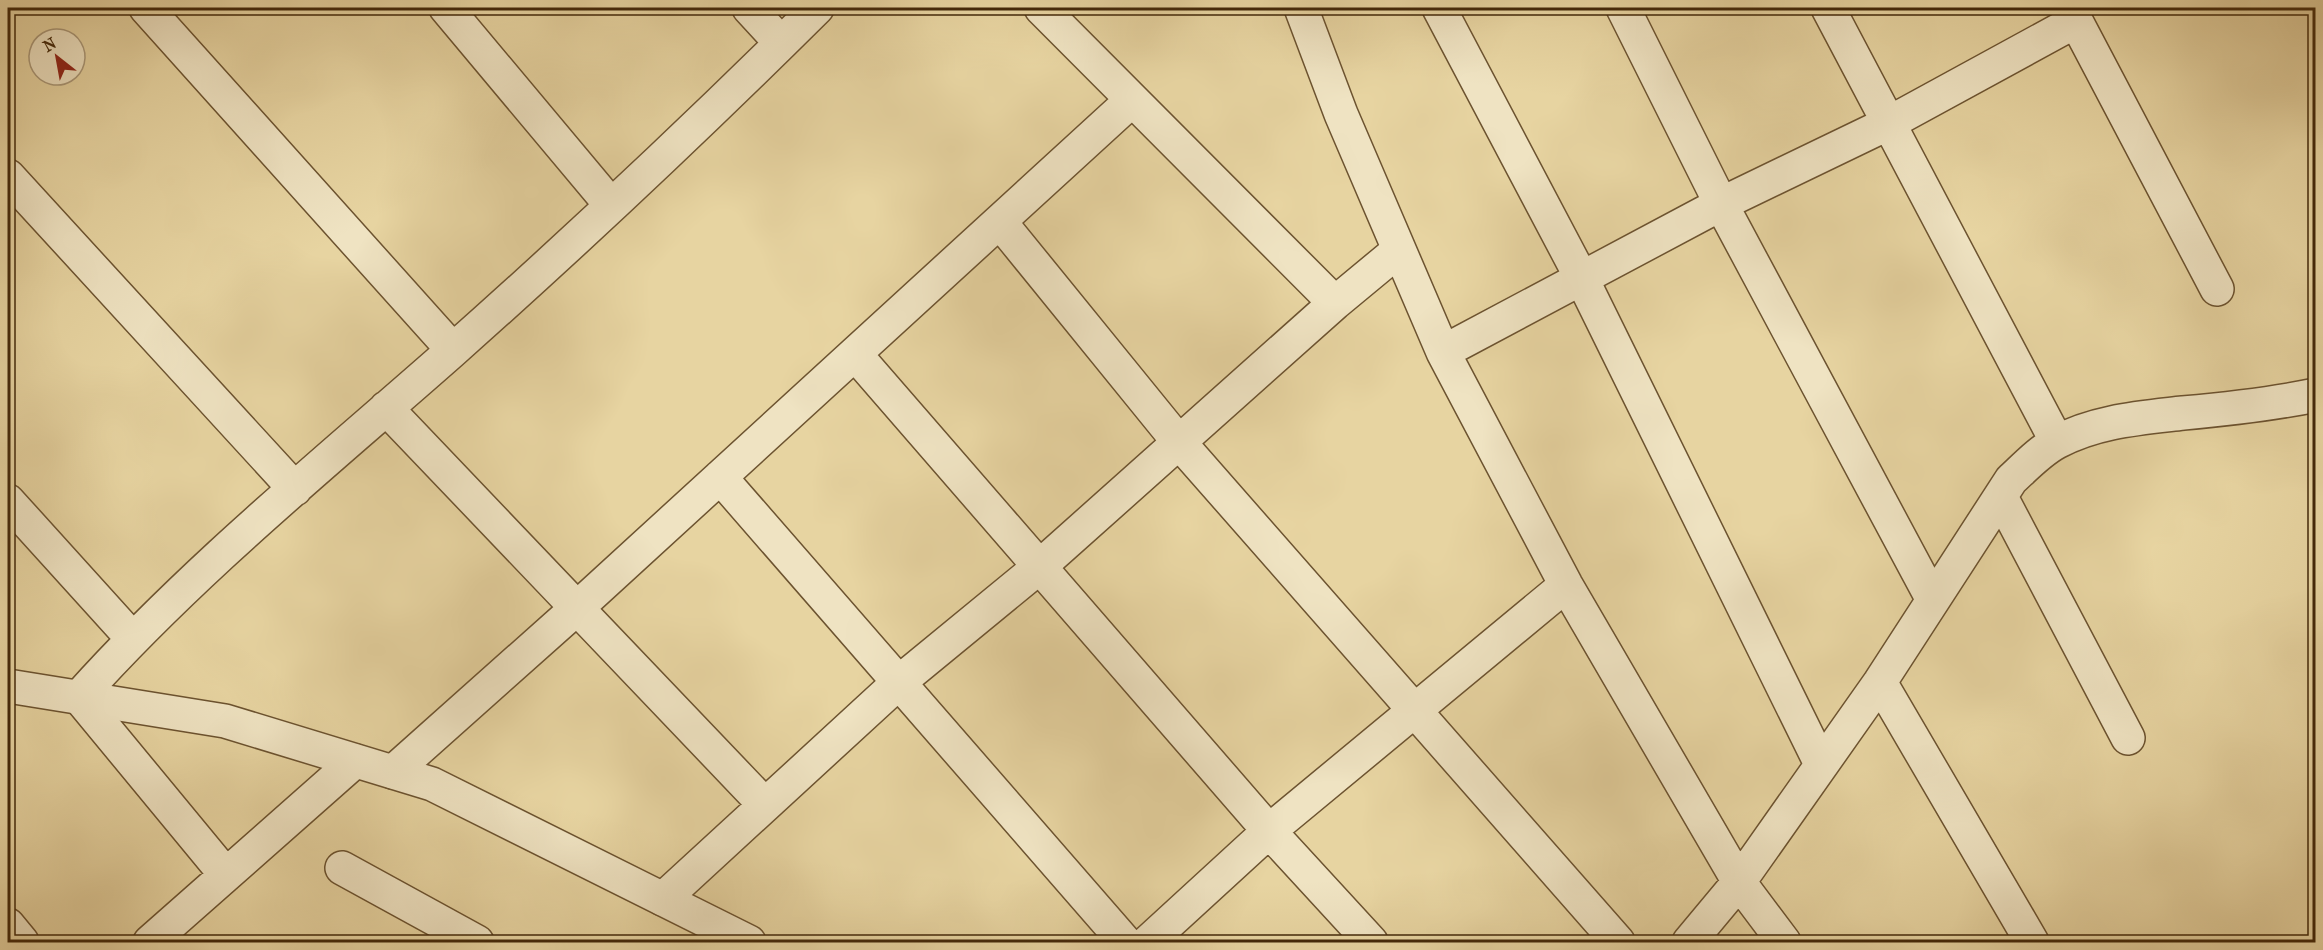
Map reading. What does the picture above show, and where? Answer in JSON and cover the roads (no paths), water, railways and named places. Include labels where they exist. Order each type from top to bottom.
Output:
[{"type":"street","points":[[146,8],[453,350]]},
{"type":"street","points":[[446,8],[611,206]]},
{"type":"street","points":[[749,8],[781,43]]},
{"type":"street","points":[[79,697],[132,638],[216,556],[453,350],[611,206],[817,8]]},
{"type":"street","points":[[1041,8],[1335,303]]},
{"type":"street","points":[[1301,8],[1341,114],[1443,352],[1566,585],[1739,882],[1784,942]]},
{"type":"street","points":[[1439,8],[1582,279],[1821,764]]},
{"type":"street","points":[[1623,8],[1720,204],[1933,600]]},
{"type":"street","points":[[1828,8],[2057,442]]},
{"type":"street","points":[[1443,352],[1720,204],[1889,123],[2072,14],[2217,289]]},
{"type":"street","points":[[393,772],[577,609],[1132,100]]},
{"type":"street","points":[[8,176],[295,489]]},
{"type":"street","points":[[1000,222],[1178,441],[1618,942]]},
{"type":"street","points":[[663,899],[898,683],[1038,568],[1178,441],[1399,250]]},
{"type":"street","points":[[855,354],[1038,568],[1269,831],[1371,942]]},
{"type":"street","points":[[1689,942],[1739,882],[1880,682],[2011,480],[2035,457],[2057,442],[2090,428],[2121,420],[2277,403],[2316,395]]},
{"type":"street","points":[[386,408],[765,805]]},
{"type":"street","points":[[720,477],[1125,942]]},
{"type":"street","points":[[2001,497],[2128,738]]},
{"type":"street","points":[[8,501],[132,638]]},
{"type":"street","points":[[1148,942],[1269,831],[1566,585]]},
{"type":"street","points":[[1880,682],[2032,942]]},
{"type":"street","points":[[8,686],[225,721],[432,784],[748,942]]},
{"type":"street","points":[[79,697],[226,875]]},
{"type":"street","points":[[150,942],[355,760]]},
{"type":"street","points":[[342,868],[477,942]]},
{"type":"street","points":[[8,925],[21,942]]}]
